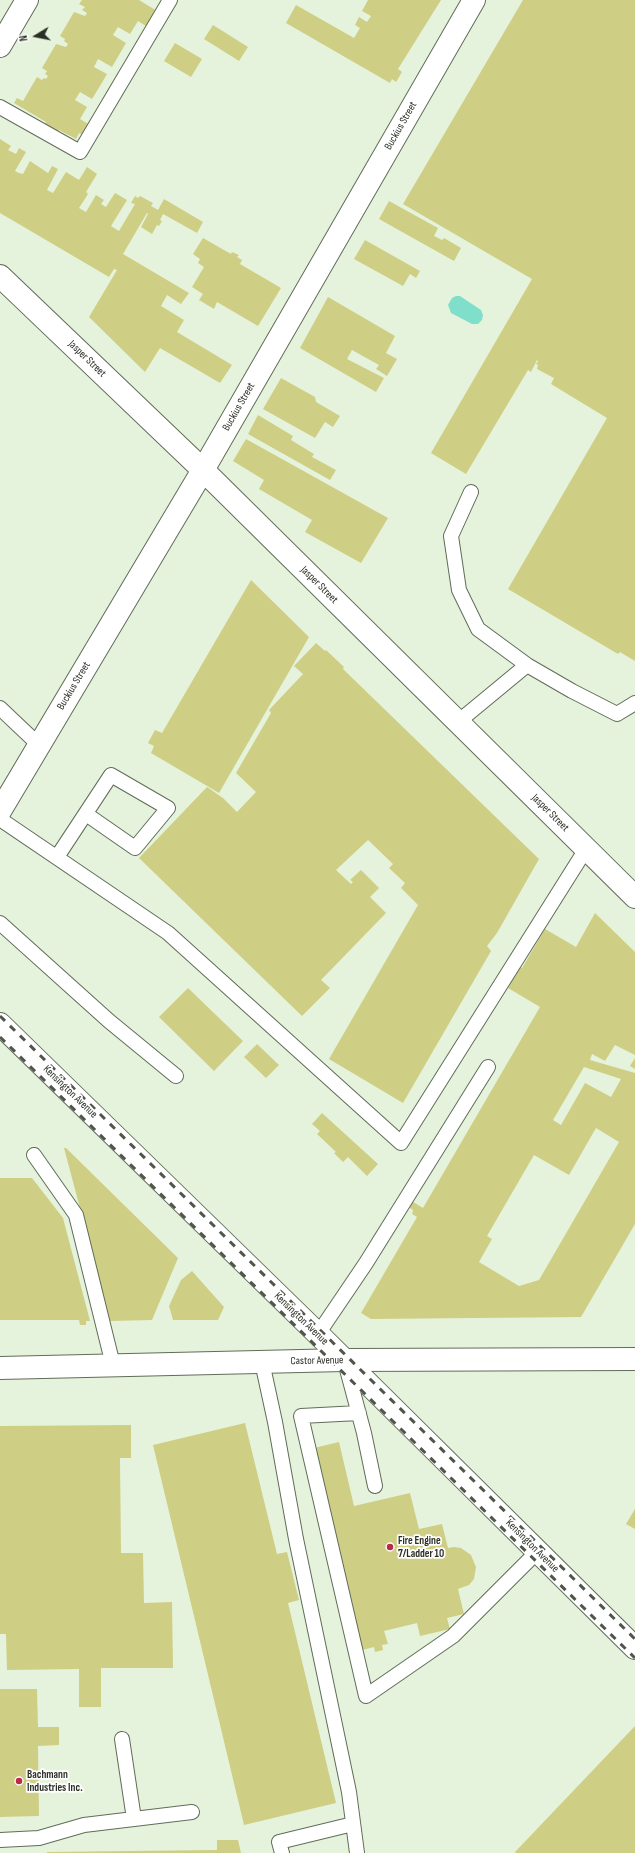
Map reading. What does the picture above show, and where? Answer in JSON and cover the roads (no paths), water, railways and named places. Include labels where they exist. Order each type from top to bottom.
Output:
[{"type":"street","points":[[0,46],[27,0]]},
{"type":"street","name":"Buckius Street","points":[[0,812],[203,470],[474,0]]},
{"type":"street","name":"Jasper Street","points":[[0,276],[203,470],[635,897]]},
{"type":"street","name":"Kensington Avenue","points":[[0,1024],[318,1334],[635,1648]]},
{"type":"street","name":"Castor Avenue","points":[[0,1368],[344,1360],[635,1359]]},
{"type":"lane","points":[[0,107],[80,152],[170,0]]},
{"type":"lane","points":[[471,492],[451,536],[459,590],[478,629],[527,665],[572,691],[617,714],[635,703]]},
{"type":"lane","points":[[458,722],[527,665]]},
{"type":"lane","points":[[0,708],[39,745]]},
{"type":"lane","points":[[57,858],[111,775],[168,808],[135,848],[86,814]]},
{"type":"lane","points":[[0,819],[168,933],[401,1142],[586,849]]},
{"type":"lane","points":[[0,923],[109,1021],[176,1076]]},
{"type":"lane","points":[[318,1334],[366,1263],[488,1066]]},
{"type":"lane","points":[[34,1155],[76,1215],[113,1365]]},
{"type":"lane","points":[[344,1360],[375,1486]]},
{"type":"lane","points":[[262,1362],[275,1422],[296,1539],[349,1792],[357,1853]]},
{"type":"lane","points":[[358,1413],[301,1416],[366,1696],[453,1636],[537,1552]]},
{"type":"lane","points":[[122,1739],[134,1819]]},
{"type":"lane","points":[[0,1840],[39,1838],[84,1825],[192,1812]]},
{"type":"lane","points":[[282,1853],[279,1842],[353,1824]]},
{"type":"water","points":[[460,296],[481,310],[483,315],[482,320],[478,324],[472,324],[451,313],[448,305],[452,298]]},
{"type":"railway","points":[[0,1016],[635,1639]]},
{"type":"railway","points":[[0,1037],[635,1658]]},
{"type":"place","name":"Fire Engine 7/Ladder 10","points":[[390,1547]]},
{"type":"place","name":"Bachmann Industries Inc.","points":[[19,1781]]}]
